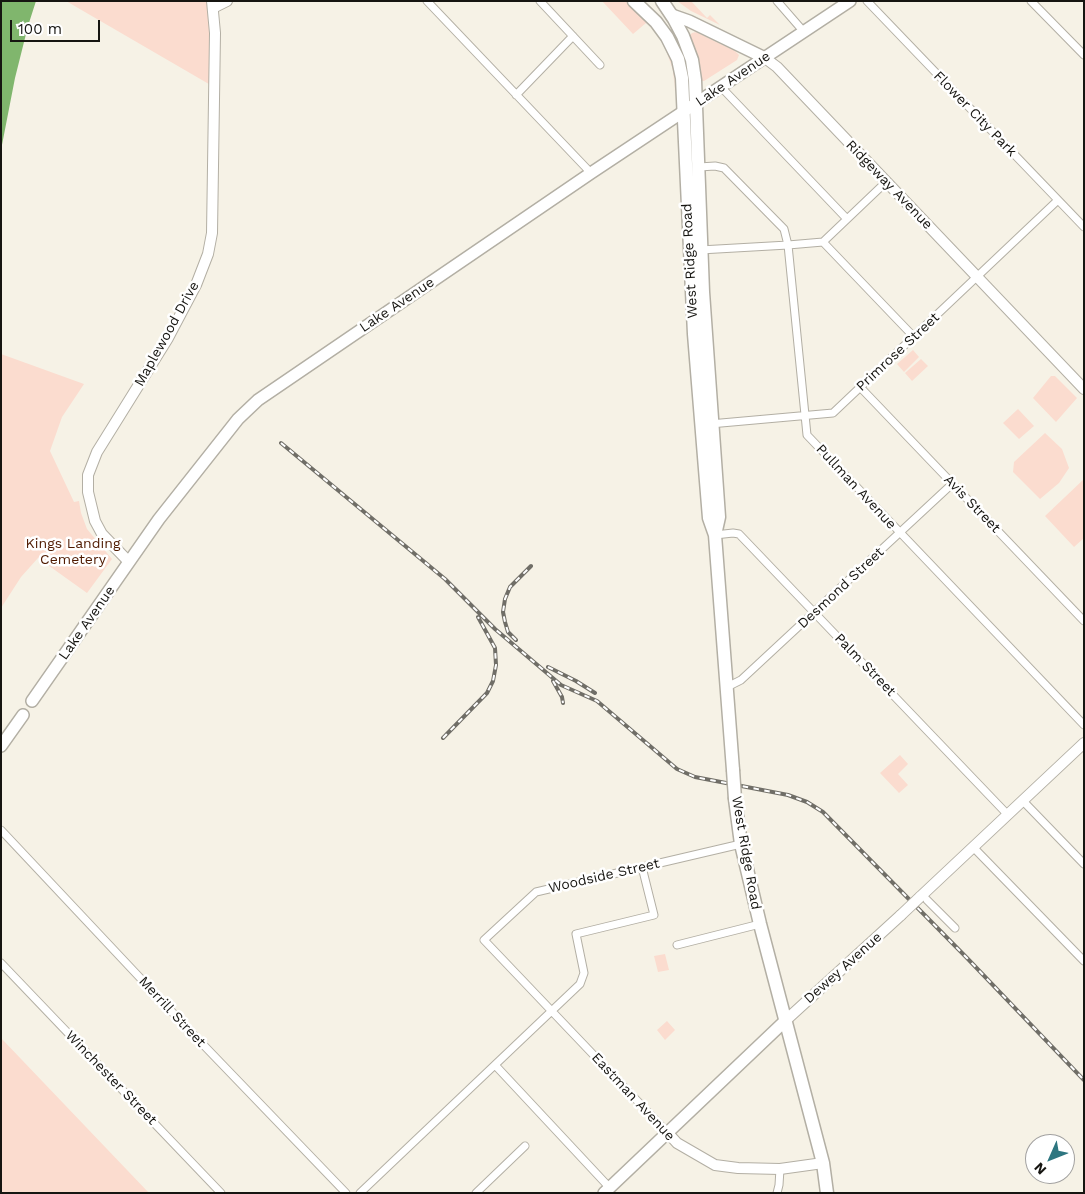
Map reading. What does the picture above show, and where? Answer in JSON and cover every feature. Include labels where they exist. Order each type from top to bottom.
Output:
[{"type":"highway","name":"West Ridge Road","points":[[634,1],[660,26],[674,50],[681,73],[695,250]]},
{"type":"highway","points":[[644,1],[658,10],[672,15]]},
{"type":"highway","name":"West Ridge Road","points":[[662,1],[683,36],[695,80],[699,167],[695,250],[694,334],[707,425],[709,518],[715,535],[735,799],[742,844],[760,924],[823,1163],[835,1193]]},
{"type":"highway","name":"West Ridge Road","points":[[823,1163],[827,1193]]},
{"type":"main road","name":"Lake Avenue","points":[[32,701],[172,502],[238,420],[258,400],[591,173],[850,1]]},
{"type":"main road","name":"Ridgeway Avenue","points":[[672,15],[765,58]]},
{"type":"main road","points":[[1,746],[23,715]]},
{"type":"main road","name":"Dewey Avenue","points":[[606,1190],[785,1021]]},
{"type":"street","name":"Maplewood Drive","points":[[129,562],[102,534],[95,521],[91,511],[88,492],[88,475],[97,452],[168,338],[196,284],[208,254],[212,233],[215,33],[213,4],[227,1]]},
{"type":"street","points":[[427,1],[591,173]]},
{"type":"street","points":[[540,1],[600,64]]},
{"type":"street","points":[[777,1],[804,32]]},
{"type":"street","name":"Flower City Park","points":[[867,1],[1084,227]]},
{"type":"street","points":[[1032,1],[1084,55]]},
{"type":"street","points":[[516,95],[573,36]]},
{"type":"street","name":"Ridgeway Avenue","points":[[765,58],[777,67],[1084,388]]},
{"type":"street","points":[[721,87],[847,219]]},
{"type":"street","name":"Pullman Avenue","points":[[699,167],[715,166],[724,168],[781,225],[785,233],[788,245],[807,435],[1084,725]]},
{"type":"street","points":[[695,250],[823,242],[886,182]]},
{"type":"street","name":"Primrose Street","points":[[707,425],[833,413],[1058,200]]},
{"type":"street","points":[[823,242],[914,337]]},
{"type":"street","name":"Avis Street","points":[[860,387],[1084,621]]},
{"type":"street","name":"Desmond Street","points":[[727,687],[741,680],[952,484]]},
{"type":"street","name":"Palm Street","points":[[715,535],[734,532],[739,534],[1008,814]]},
{"type":"street","name":"Dewey Avenue","points":[[785,1021],[1084,743]]},
{"type":"street","points":[[1023,800],[1084,864]]},
{"type":"street","name":"Merrill Street","points":[[1,830],[346,1193]]},
{"type":"street","name":"Woodside Street","points":[[484,940],[536,892],[742,844]]},
{"type":"street","points":[[973,847],[1084,961]]},
{"type":"street","points":[[360,1193],[580,984],[583,979],[584,966],[576,934],[654,915],[642,867]]},
{"type":"street","points":[[921,896],[955,928]]},
{"type":"street","points":[[677,945],[760,924]]},
{"type":"street","name":"Eastman Avenue","points":[[484,940],[676,1143],[715,1165],[738,1168],[780,1169],[823,1163]]},
{"type":"street","name":"Winchester Street","points":[[1,964],[220,1193]]},
{"type":"street","points":[[495,1065],[606,1190]]},
{"type":"street","points":[[476,1193],[525,1146]]},
{"type":"street","points":[[777,1193],[780,1169]]},
{"type":"green space","points":[[66,1],[227,1],[213,8],[214,87]]},
{"type":"green space","points":[[602,1],[630,1],[662,37],[674,70],[675,92],[673,70],[661,38],[652,26],[646,23],[633,34]]},
{"type":"green space","points":[[677,1],[691,1],[707,18],[710,15],[720,25],[691,11]]},
{"type":"green space","points":[[696,32],[735,51],[739,55],[737,60],[704,81],[701,81],[689,36]]},
{"type":"green space","points":[[913,350],[919,357],[904,372],[897,364]]},
{"type":"green space","name":"Kings Landing Cemetery","points":[[1,354],[84,384],[62,417],[50,451],[74,502],[79,501],[87,529],[112,559],[87,593],[38,558],[21,577],[1,608]]},
{"type":"green space","points":[[921,359],[928,366],[912,381],[905,373]]},
{"type":"green space","points":[[1051,376],[1055,376],[1077,398],[1056,422],[1033,398]]},
{"type":"green space","points":[[1018,409],[1034,426],[1019,439],[1003,423]]},
{"type":"green space","points":[[1045,433],[1062,449],[1069,468],[1059,483],[1040,499],[1013,472],[1014,462]]},
{"type":"green space","points":[[1084,479],[1084,538],[1074,547],[1045,516]]},
{"type":"green space","points":[[900,755],[908,764],[898,774],[908,785],[899,793],[880,773]]},
{"type":"green space","points":[[665,954],[669,970],[658,972],[654,956]]},
{"type":"green space","points":[[667,1021],[675,1030],[665,1040],[657,1030]]},
{"type":"green space","points":[[1,1038],[149,1193],[1,1193]]},
{"type":"shaded area","points":[[1,1],[36,1],[15,78],[1,150]]},
{"type":"railway","points":[[281,443],[445,579],[495,629],[561,685],[597,701],[677,769],[695,777],[788,795],[807,802],[823,812],[1084,1080]]},
{"type":"railway","points":[[516,640],[508,632],[505,622],[503,612],[505,599],[510,587],[531,566]]},
{"type":"railway","points":[[443,738],[487,693],[493,681],[496,665],[495,648],[478,617]]},
{"type":"railway","points":[[548,667],[595,693]]},
{"type":"railway","points":[[553,681],[562,697],[563,703]]}]
